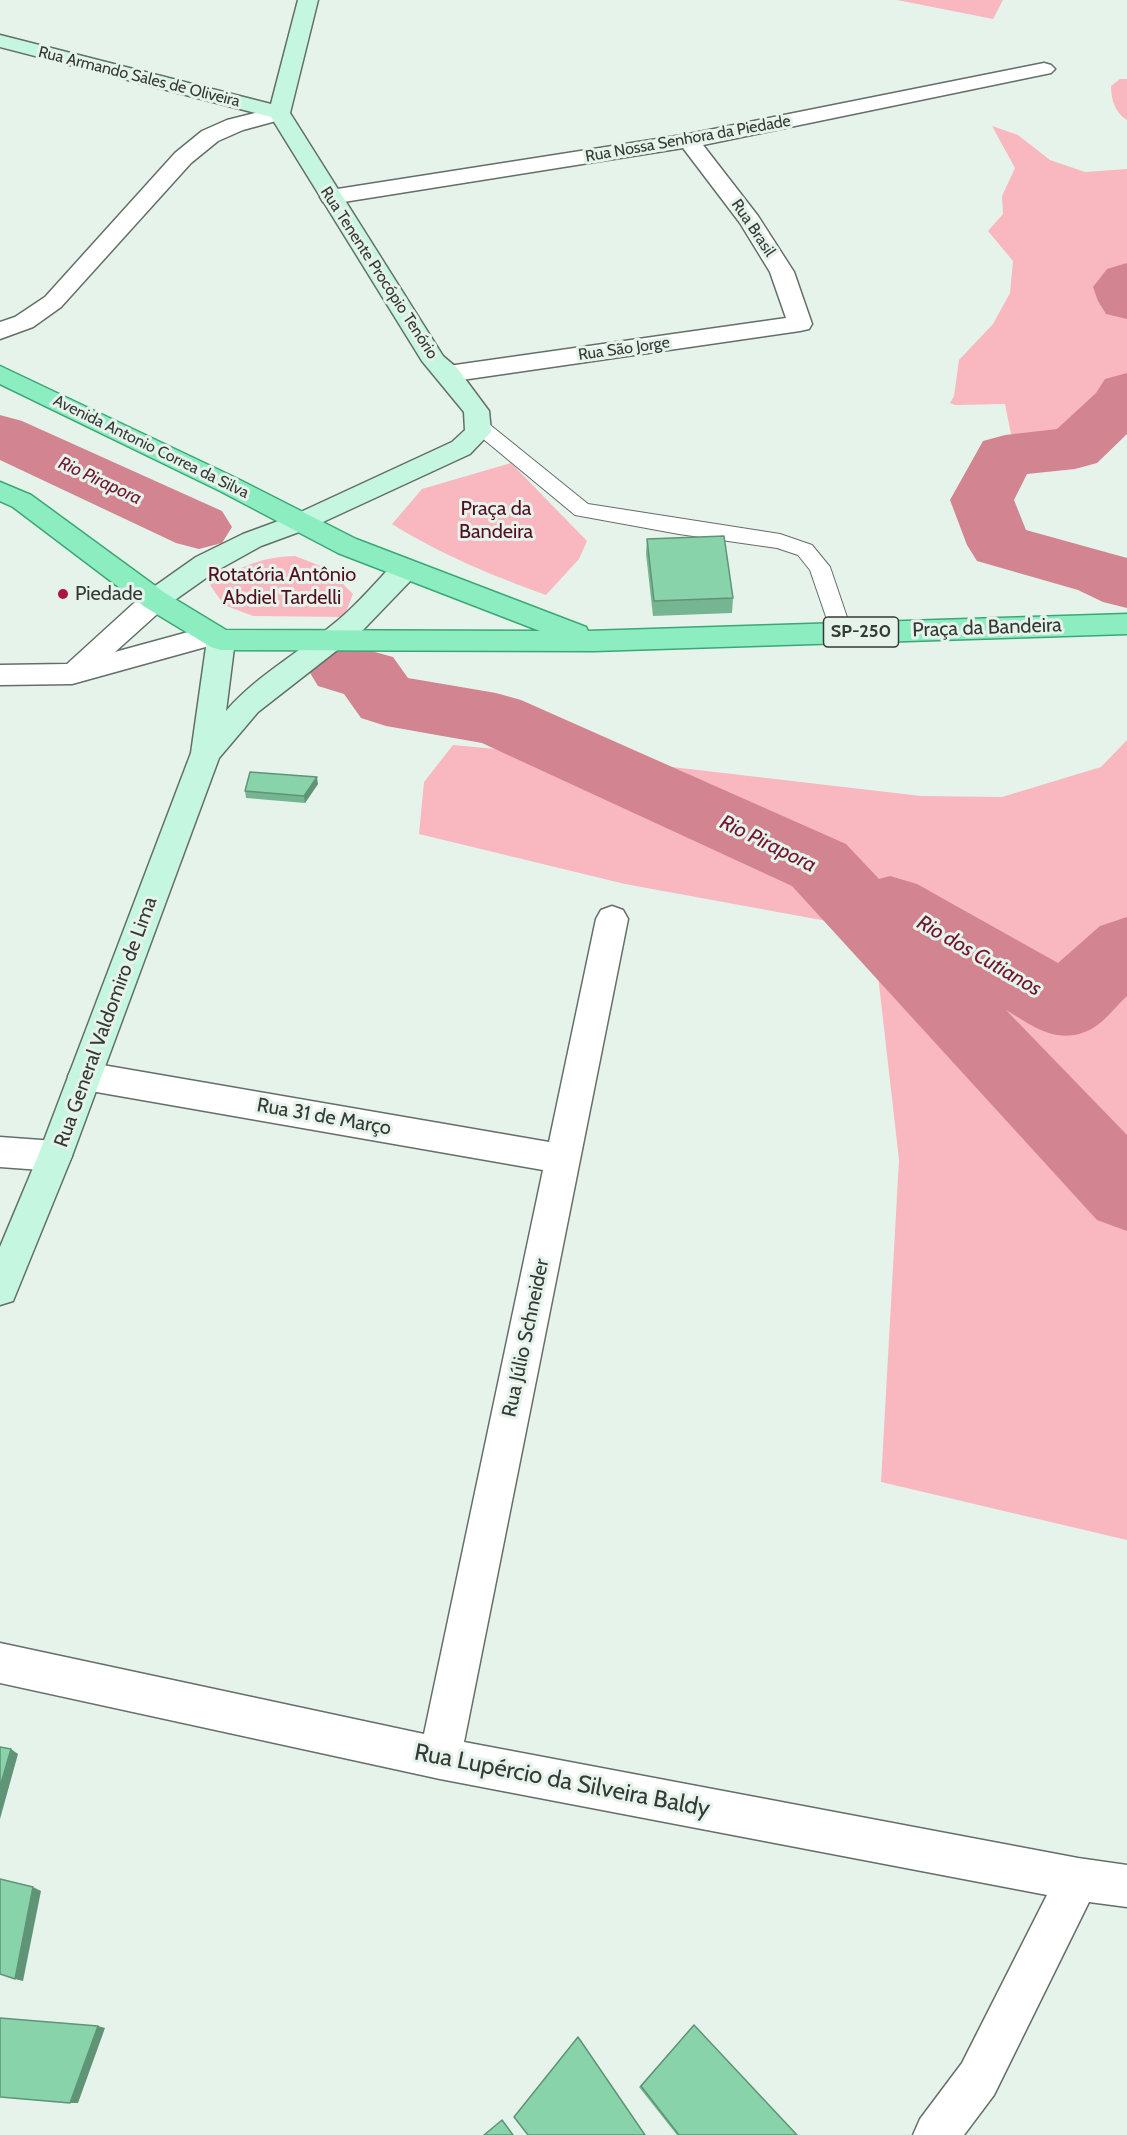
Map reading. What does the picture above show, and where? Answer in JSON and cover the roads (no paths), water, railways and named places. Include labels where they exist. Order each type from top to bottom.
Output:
[{"type":"main road","points":[[279,113],[309,0]]},
{"type":"main road","name":"Rua Armando Sales de Oliveira","points":[[0,41],[279,113]]},
{"type":"main road","name":"Rua Tenente Procópio Tenório","points":[[279,113],[434,361],[448,374],[476,411],[477,428]]},
{"type":"main road","name":"Avenida Antonio Correa da Silva","points":[[0,374],[301,522]]},
{"type":"main road","points":[[155,600],[206,564],[252,540],[301,522],[461,448],[477,428]]},
{"type":"main road","points":[[0,491],[22,501],[155,600],[216,638]]},
{"type":"main road","name":"Praça da Bandeira","points":[[301,522],[346,546],[594,641]]},
{"type":"main road","name":"Rua General Valdomiro de Lima","points":[[206,753],[248,705],[353,623],[405,569]]},
{"type":"main road","name":"Praça da Bandeira","points":[[216,638],[330,642],[594,641],[1127,624]]},
{"type":"main road","name":"Rua General Valdomiro de Lima","points":[[0,1289],[56,1156],[206,753],[216,638]]},
{"type":"street","name":"Rua Nossa Senhora da Piedade","points":[[331,197],[689,141],[1044,69]]},
{"type":"street","points":[[0,331],[24,322],[53,302],[183,158],[210,136],[235,125],[279,113]]},
{"type":"street","name":"Rua Brasil","points":[[689,141],[750,221],[782,272],[800,324]]},
{"type":"street","name":"Rua São Jorge","points":[[448,374],[800,324]]},
{"type":"street","points":[[72,674],[155,600]]},
{"type":"street","points":[[0,675],[72,674],[216,638]]},
{"type":"street","name":"Rua Júlio Schneider","points":[[440,1758],[612,919]]},
{"type":"street","name":"Rua 31 de Março","points":[[85,1076],[562,1159]]},
{"type":"street","points":[[0,1152],[56,1156]]},
{"type":"street","name":"Rua Lupércio da Silveira Baldy","points":[[0,1662],[440,1758],[1078,1879],[1127,1886]]},
{"type":"street","points":[[936,2135],[978,2079],[1078,1879]]},
{"type":"lane","points":[[477,428],[582,510],[780,541],[805,550],[820,567],[841,632]]},
{"type":"waterway","name":"Rio dos Cutianos","points":[[1127,281],[1122,287],[1127,301]]},
{"type":"waterway","name":"Rio dos Cutianos","points":[[1127,393],[1118,407],[1075,448],[1005,456],[982,500],[1000,545],[1101,573],[1127,585]]},
{"type":"waterway","name":"Rio Pirapora","points":[[0,435],[199,527]]},
{"type":"waterway","name":"Rio Pirapora","points":[[342,668],[368,675],[386,700],[496,719],[819,865],[1127,1193]]},
{"type":"waterway","name":"Rio dos Cutianos","points":[[890,906],[1065,1005],[1127,948]]},
{"type":"place","name":"Piedade","points":[[63,594]]},
{"type":"park label","name":"Rotatória Antônio Abdiel Tardelli","points":[[282,586]]}]
